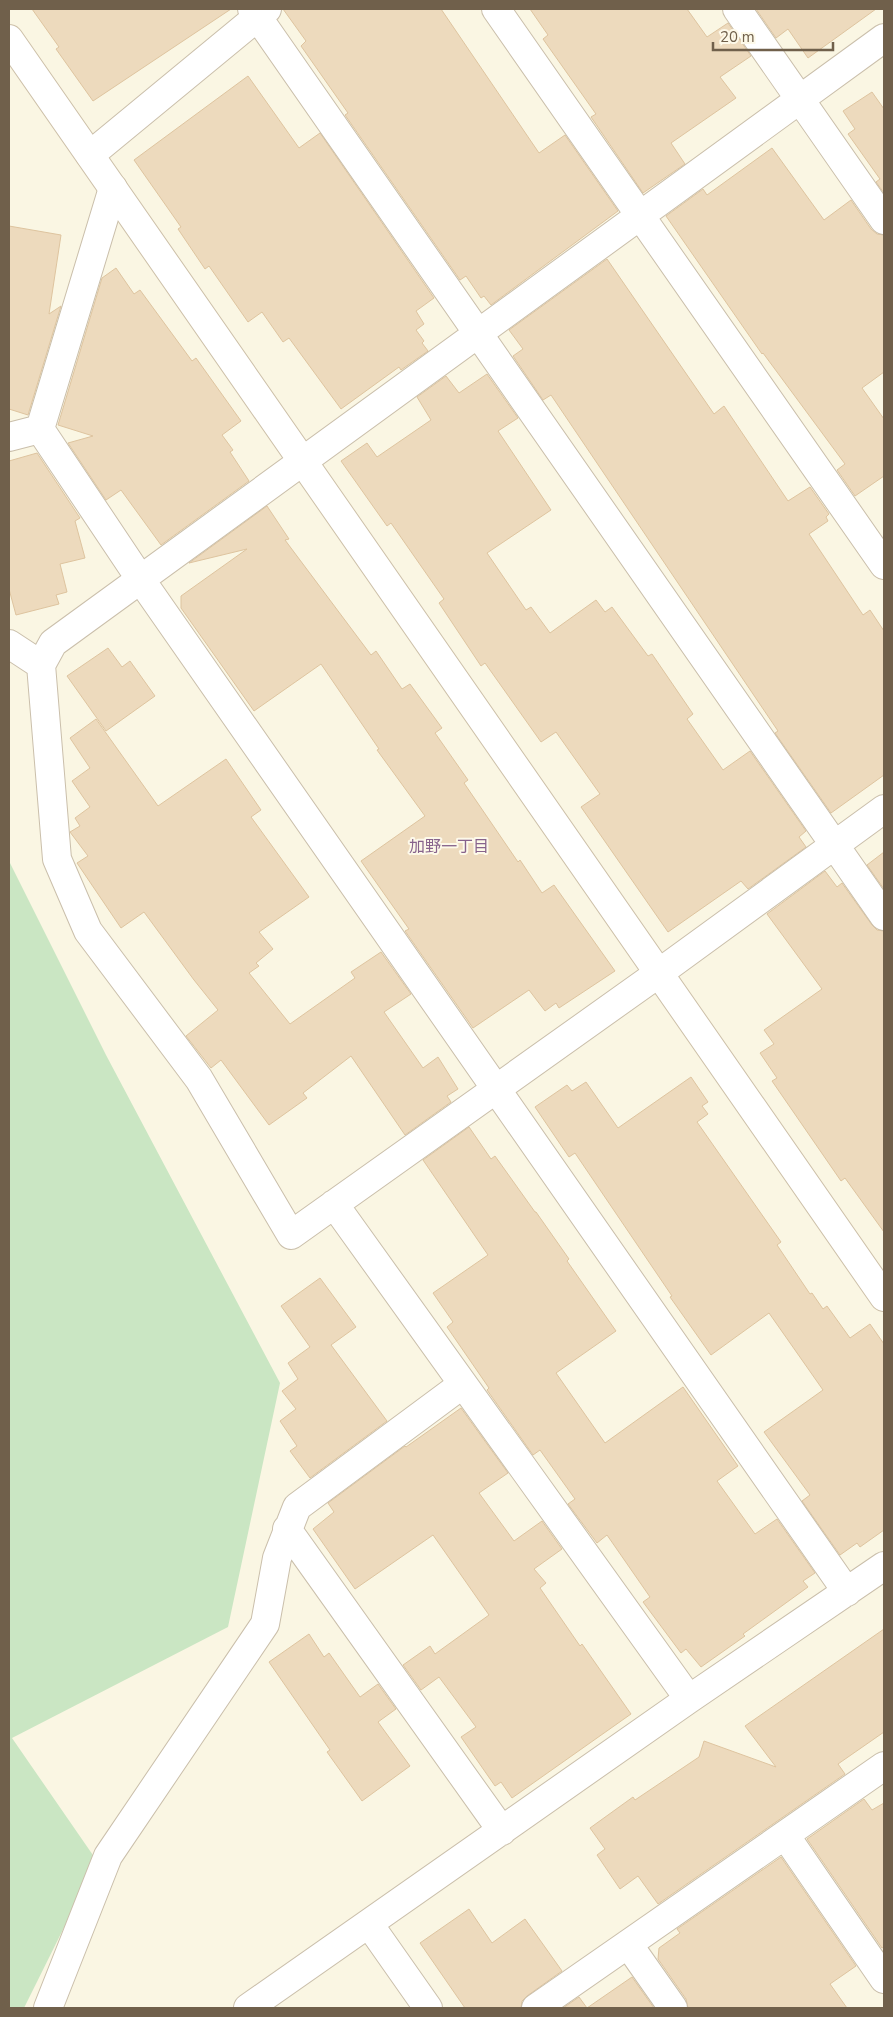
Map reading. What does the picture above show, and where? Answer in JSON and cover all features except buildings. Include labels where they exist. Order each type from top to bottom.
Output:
[{"type":"street","points":[[496,9],[884,565]]},
{"type":"street","points":[[737,9],[884,220]]},
{"type":"street","points":[[90,154],[259,11],[478,334],[884,916]]},
{"type":"street","points":[[884,38],[53,643],[41,666],[57,859],[88,931],[199,1079],[291,1235],[659,973],[884,809]]},
{"type":"street","points":[[9,39],[884,1297]]},
{"type":"street","points":[[40,429],[113,188]]},
{"type":"street","points":[[9,437],[40,429]]},
{"type":"street","points":[[40,429],[141,580],[847,1592]]},
{"type":"street","points":[[9,644],[41,666]]},
{"type":"street","points":[[334,1204],[689,1699]]},
{"type":"street","points":[[48,2008],[108,1856],[265,1624],[277,1558],[297,1507],[463,1384]]},
{"type":"street","points":[[287,1529],[502,1831]]},
{"type":"street","points":[[248,2008],[689,1699],[884,1566]]},
{"type":"street","points":[[536,2008],[884,1766]]},
{"type":"street","points":[[785,1835],[884,1979]]},
{"type":"street","points":[[370,1924],[428,2008]]},
{"type":"street","points":[[628,1944],[673,2008]]},
{"type":"green space","points":[[9,861],[106,1055],[280,1383],[228,1627],[12,1738],[97,1861],[24,2008],[9,2008]]},
{"type":"district","name":"加野一丁目","points":[[449,846]]}]
